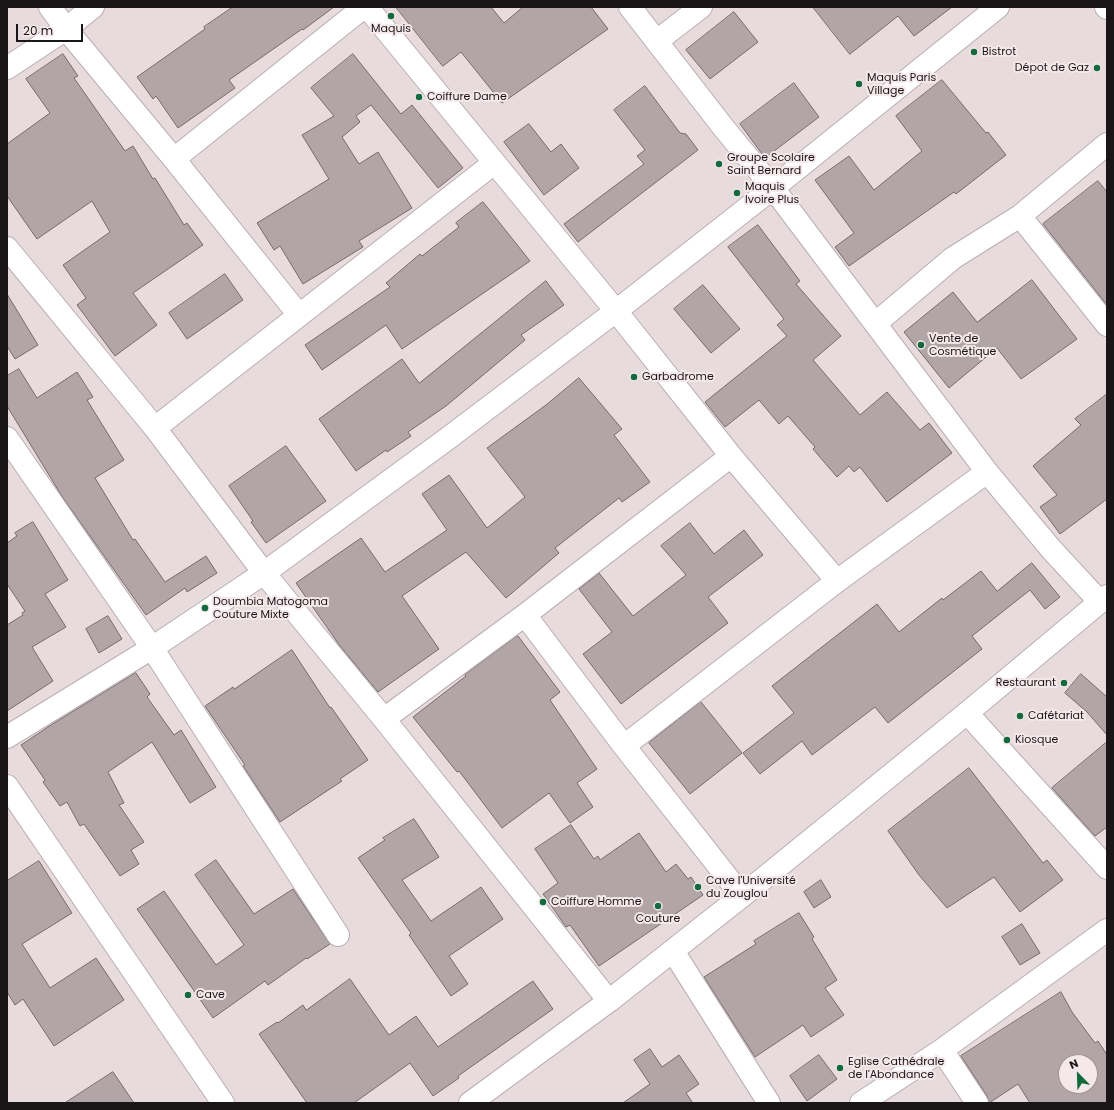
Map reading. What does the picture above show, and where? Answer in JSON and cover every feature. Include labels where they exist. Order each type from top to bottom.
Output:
[{"type":"street","points":[[50,7],[66,29],[174,159],[300,315]]},
{"type":"street","points":[[7,68],[66,29],[93,7]]},
{"type":"street","points":[[174,159],[366,7],[616,311],[731,456],[837,581]]},
{"type":"street","points":[[470,1103],[609,1001],[673,951],[967,713],[1103,599],[1051,549],[987,472],[773,188],[723,127],[630,7]]},
{"type":"street","points":[[657,41],[701,7]]},
{"type":"street","points":[[7,737],[152,648],[264,573],[447,439],[616,311],[773,188],[998,7]]},
{"type":"street","points":[[876,323],[953,258],[1020,216],[1107,144]]},
{"type":"street","points":[[154,428],[494,162]]},
{"type":"street","points":[[1020,216],[1107,326]]},
{"type":"street","points":[[8,251],[154,428],[264,573],[384,719],[609,1001]]},
{"type":"street","points":[[7,438],[152,648],[338,935]]},
{"type":"street","points":[[384,719],[525,615],[731,456]]},
{"type":"street","points":[[624,746],[837,581],[987,472]]},
{"type":"street","points":[[525,615],[624,746],[742,896]]},
{"type":"street","points":[[967,713],[1107,868]]},
{"type":"street","points":[[7,786],[223,1103]]},
{"type":"street","points":[[861,1103],[942,1050],[1107,930]]},
{"type":"street","points":[[673,951],[769,1103]]},
{"type":"street","points":[[942,1050],[977,1103]]},
{"type":"building","points":[[233,7],[334,7],[229,80],[235,88],[178,128],[156,96],[153,99],[137,77],[205,29],[204,27]]},
{"type":"building","points":[[396,7],[491,7],[504,23],[523,7],[591,7],[608,29],[502,103],[461,52],[443,66]]},
{"type":"building","points":[[813,7],[952,7],[914,36],[898,16],[850,54]]},
{"type":"building","points":[[734,12],[758,42],[710,79],[686,50]]},
{"type":"building","points":[[63,54],[78,76],[74,78],[125,151],[133,146],[184,225],[187,223],[203,245],[133,293],[157,325],[115,356],[77,305],[86,298],[63,265],[110,232],[92,201],[37,239],[7,196],[7,144],[50,113],[26,79]]},
{"type":"building","points":[[353,54],[401,114],[412,105],[463,168],[438,188],[371,105],[356,116],[360,122],[342,137],[359,164],[378,152],[412,208],[359,241],[363,247],[303,284],[280,246],[274,250],[257,223],[329,179],[302,135],[334,116],[311,88]]},
{"type":"building","points":[[942,80],[986,133],[988,132],[1006,155],[956,194],[954,192],[849,266],[835,247],[854,233],[815,180],[849,156],[874,190],[922,151],[896,116]]},
{"type":"building","points":[[794,83],[819,117],[765,158],[740,124]]},
{"type":"building","points":[[645,86],[680,133],[686,134],[698,150],[578,242],[564,224],[644,164],[637,156],[645,150],[614,110]]},
{"type":"building","points":[[529,124],[551,152],[561,144],[579,168],[544,195],[504,142]]},
{"type":"building","points":[[1098,181],[1107,192],[1107,305],[1043,224]]},
{"type":"building","points":[[483,202],[530,261],[402,349],[386,325],[322,370],[305,345],[390,287],[386,283],[420,254],[422,256],[459,227],[456,223]]},
{"type":"building","points":[[758,225],[800,281],[796,284],[841,336],[813,360],[860,415],[887,392],[920,430],[929,423],[952,453],[887,502],[860,467],[854,472],[849,466],[837,477],[813,449],[815,447],[788,416],[779,424],[759,400],[725,427],[705,402],[787,336],[777,325],[784,319],[728,247]]},
{"type":"building","points":[[225,274],[243,300],[187,339],[169,313]]},
{"type":"building","points":[[1032,280],[1077,339],[1021,379],[997,348],[949,388],[904,332],[953,292],[977,322]]},
{"type":"building","points":[[546,281],[564,305],[521,335],[525,340],[446,406],[408,432],[411,436],[387,452],[386,450],[356,471],[319,419],[402,359],[419,383]]},
{"type":"building","points":[[703,285],[740,329],[711,353],[674,309]]},
{"type":"building","points":[[7,294],[38,345],[15,359],[7,346]]},
{"type":"building","points":[[19,369],[37,398],[77,372],[93,397],[87,400],[124,460],[95,478],[133,540],[135,539],[165,582],[206,556],[217,573],[187,592],[185,588],[146,615],[63,498],[7,406],[7,376]]},
{"type":"building","points":[[579,378],[622,429],[614,435],[650,482],[622,502],[619,498],[555,548],[559,553],[506,598],[466,552],[402,596],[439,649],[378,692],[340,646],[296,583],[361,538],[385,572],[447,530],[422,494],[449,475],[487,528],[525,497],[487,448],[546,405]]},
{"type":"building","points":[[1107,394],[1107,499],[1060,534],[1040,507],[1057,495],[1033,466],[1081,425],[1075,419]]},
{"type":"building","points":[[286,446],[326,501],[266,543],[229,486]]},
{"type":"building","points":[[33,522],[68,580],[45,594],[66,627],[32,647],[53,681],[7,711],[7,625],[23,615],[22,613],[25,611],[7,584],[7,543],[17,536],[15,533]]},
{"type":"building","points":[[690,523],[714,554],[744,530],[763,555],[708,597],[728,623],[621,704],[583,654],[612,632],[579,589],[599,573],[633,616],[686,575],[661,546]]},
{"type":"building","points":[[1032,563],[1060,597],[1045,609],[1030,590],[972,636],[982,649],[888,723],[875,707],[812,755],[802,741],[760,774],[743,753],[794,713],[772,686],[877,604],[899,632],[942,598],[943,600],[981,571],[997,591]]},
{"type":"building","points":[[108,616],[122,639],[99,653],[86,629]]},
{"type":"building","points":[[517,636],[560,692],[550,700],[597,769],[577,783],[593,807],[570,823],[549,793],[502,828],[459,771],[457,772],[413,717]]},
{"type":"building","points":[[292,650],[330,708],[331,707],[368,760],[340,779],[342,781],[280,822],[243,766],[245,765],[205,706],[233,687],[234,689]]},
{"type":"building","points":[[136,673],[150,694],[147,697],[174,735],[181,730],[216,787],[190,803],[152,742],[108,772],[124,803],[119,805],[144,842],[131,850],[139,864],[120,876],[84,824],[80,826],[67,802],[60,806],[43,782],[45,780],[21,745]]},
{"type":"building","points":[[1081,674],[1107,697],[1107,735],[1087,712],[1065,693]]},
{"type":"building","points":[[701,702],[742,753],[690,794],[649,743]]},
{"type":"building","points":[[1107,742],[1107,827],[1095,836],[1052,788]]},
{"type":"building","points":[[969,768],[1043,863],[1047,860],[1063,880],[1020,912],[994,877],[947,908],[919,875],[888,831]]},
{"type":"building","points":[[414,819],[439,857],[402,880],[431,921],[481,887],[503,919],[449,956],[468,984],[451,996],[409,935],[411,933],[358,858],[385,840],[383,838]]},
{"type":"building","points":[[571,825],[594,859],[598,856],[600,860],[639,833],[666,872],[676,864],[688,879],[691,877],[703,895],[599,966],[570,925],[566,927],[543,894],[558,883],[535,849]]},
{"type":"building","points":[[216,860],[254,914],[293,889],[330,944],[307,959],[306,958],[268,985],[265,981],[213,1018],[137,909],[164,891],[216,965],[244,945],[195,875]]},
{"type":"building","points":[[39,861],[72,913],[22,944],[50,988],[96,958],[124,1000],[54,1046],[23,999],[15,1005],[7,992],[7,881]]},
{"type":"building","points":[[821,880],[831,897],[814,908],[804,892]]},
{"type":"building","points":[[799,913],[814,937],[812,939],[837,980],[825,988],[844,1015],[811,1037],[803,1025],[755,1057],[704,977],[756,944],[754,941]]},
{"type":"building","points":[[1022,924],[1040,953],[1020,965],[1002,937]]},
{"type":"building","points":[[350,979],[389,1035],[416,1016],[438,1047],[533,981],[553,1009],[458,1076],[459,1078],[433,1096],[410,1063],[354,1103],[307,1103],[259,1034],[277,1022],[278,1023],[303,1005],[306,1010]]},
{"type":"building","points":[[1061,992],[1072,1012],[1095,1043],[1098,1041],[1107,1055],[1107,1103],[1030,1103],[1018,1084],[989,1103],[987,1096],[961,1056]]},
{"type":"building","points":[[650,1049],[662,1067],[679,1055],[699,1084],[686,1093],[693,1103],[623,1103],[650,1084],[634,1060]]},
{"type":"building","points":[[819,1055],[837,1079],[807,1101],[790,1076]]},
{"type":"building","points":[[113,1072],[134,1103],[65,1103]]},
{"type":"place","name":"Maquis","points":[[391,16]]},
{"type":"place","name":"Bistrot","points":[[974,52]]},
{"type":"place","name":"Dépot de Gaz","points":[[1097,68]]},
{"type":"place","name":"Maquis Paris Village","points":[[859,84]]},
{"type":"place","name":"Coiffure Dame","points":[[419,97]]},
{"type":"place","name":"Groupe Scolaire Saint Bernard","points":[[719,164]]},
{"type":"place","name":"Maquis Ivoire Plus","points":[[737,193]]},
{"type":"place","name":"Vente de Cosmétique","points":[[921,345]]},
{"type":"place","name":"Garbadrome","points":[[634,377]]},
{"type":"place","name":"Doumbia Matogoma Couture Mixte","points":[[205,608]]},
{"type":"place","name":"Restaurant","points":[[1064,683]]},
{"type":"place","name":"Cafétariat","points":[[1020,716]]},
{"type":"place","name":"Kiosque","points":[[1007,740]]},
{"type":"place","name":"Cave l'Université du Zouglou","points":[[698,887]]},
{"type":"place","name":"Coiffure Homme","points":[[543,902]]},
{"type":"place","name":"Couture","points":[[658,906]]},
{"type":"place","name":"Cave","points":[[188,995]]},
{"type":"place","name":"Eglise Cathédrale de l'Abondance","points":[[840,1068]]}]
